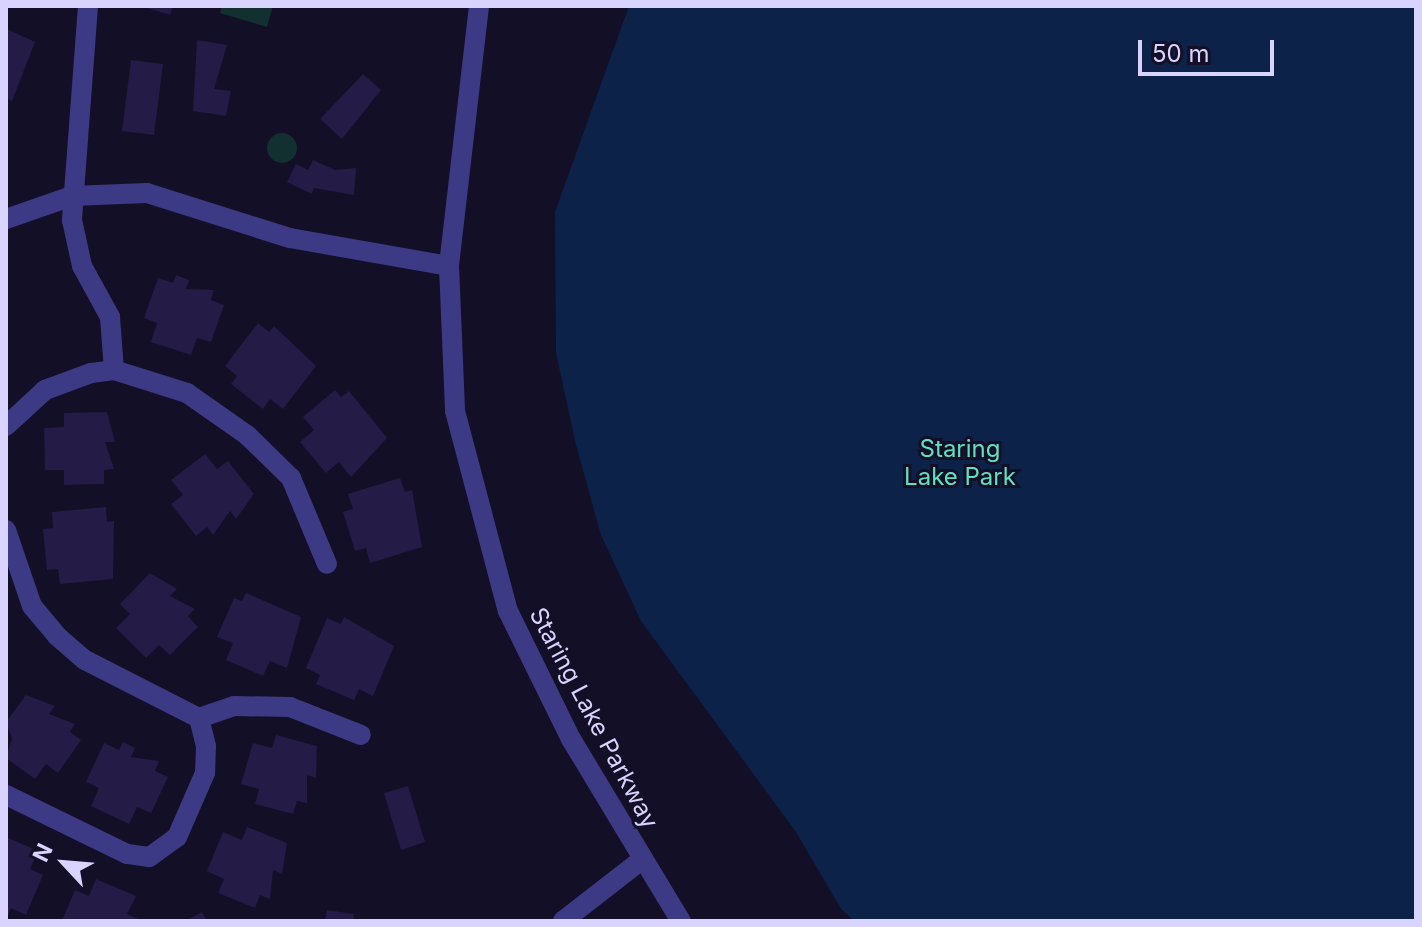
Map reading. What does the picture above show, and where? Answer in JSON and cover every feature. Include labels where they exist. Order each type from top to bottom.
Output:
[{"type":"street","points":[[88,6],[72,196],[82,266],[110,317],[114,370]]},
{"type":"street","name":"Staring Lake Parkway","points":[[479,6],[449,266],[455,411],[508,611],[640,861],[681,921]]},
{"type":"street","points":[[6,219],[72,196],[147,193],[187,201],[290,238],[449,266]]},
{"type":"street","points":[[6,426],[45,390],[114,370],[187,393],[269,454],[308,509],[327,564]]},
{"type":"street","points":[[6,530],[32,606],[57,636],[85,660],[199,718],[234,706],[290,707],[361,735]]},
{"type":"street","points":[[6,795],[127,854],[149,857],[177,837],[205,773],[199,718]]},
{"type":"street","points":[[563,921],[640,861]]},
{"type":"green space","points":[[222,6],[273,6],[267,27],[220,13]]},
{"type":"green space","points":[[282,133],[292,138],[297,148],[292,158],[282,163],[272,158],[267,148],[272,138]]},
{"type":"water","name":"Staring Lake Park","points":[[629,6],[1416,6],[1416,921],[854,921],[841,909],[796,832],[641,621],[601,535],[576,445],[556,353],[555,212]]},
{"type":"building","points":[[140,6],[173,6],[170,15]]},
{"type":"building","points":[[7,29],[35,42],[12,101],[6,98]]},
{"type":"building","points":[[197,40],[227,45],[214,89],[231,91],[226,116],[193,111]]},
{"type":"building","points":[[131,60],[163,64],[154,135],[122,131]]},
{"type":"building","points":[[363,74],[381,90],[342,139],[320,119]]},
{"type":"building","points":[[313,160],[335,170],[356,168],[354,195],[314,188],[312,194],[287,182],[296,164],[308,170]]},
{"type":"building","points":[[176,275],[189,280],[186,289],[214,290],[211,300],[224,305],[211,342],[197,338],[191,355],[151,342],[157,323],[144,318],[158,278],[173,283]]},
{"type":"building","points":[[258,323],[269,332],[274,326],[316,366],[283,409],[270,399],[263,409],[231,384],[237,376],[225,366]]},
{"type":"building","points":[[335,390],[341,397],[349,391],[387,438],[351,477],[339,462],[326,473],[300,442],[314,430],[303,417]]},
{"type":"building","points":[[107,412],[115,442],[105,442],[114,469],[104,470],[104,484],[64,485],[64,470],[45,470],[44,428],[64,427],[64,413]]},
{"type":"building","points":[[205,454],[217,469],[228,461],[254,494],[236,519],[230,511],[213,535],[207,527],[196,536],[171,504],[183,495],[171,480]]},
{"type":"building","points":[[400,478],[405,492],[412,490],[422,547],[370,563],[366,548],[355,551],[343,512],[353,509],[348,494]]},
{"type":"building","points":[[106,507],[107,522],[114,521],[113,579],[60,584],[58,569],[47,570],[43,529],[53,528],[52,512]]},
{"type":"building","points":[[150,573],[177,589],[170,596],[195,609],[188,616],[198,627],[170,655],[159,645],[146,658],[116,628],[130,614],[120,604]]},
{"type":"building","points":[[246,593],[301,617],[287,668],[270,661],[263,676],[226,660],[233,643],[217,637],[234,598],[242,601]]},
{"type":"building","points":[[344,617],[394,646],[373,696],[359,689],[354,700],[316,684],[320,675],[306,668],[327,618],[341,624]]},
{"type":"building","points":[[26,695],[55,706],[49,714],[75,724],[70,732],[81,740],[58,773],[46,764],[35,779],[6,758],[12,738],[6,722]]},
{"type":"building","points":[[276,735],[317,746],[316,778],[307,775],[307,803],[297,801],[293,814],[255,804],[259,789],[241,784],[253,743],[272,748]]},
{"type":"building","points":[[123,742],[135,748],[131,757],[159,761],[155,771],[168,777],[151,813],[137,807],[129,824],[91,806],[99,788],[86,782],[104,743],[119,750]]},
{"type":"building","points":[[408,786],[425,842],[401,850],[384,793]]},
{"type":"building","points":[[247,827],[287,843],[282,874],[273,870],[270,899],[260,895],[255,908],[218,893],[224,879],[207,871],[223,832],[242,840]]},
{"type":"building","points":[[6,837],[38,851],[30,869],[43,875],[26,915],[11,908],[6,920]]},
{"type":"building","points":[[96,879],[136,896],[127,914],[143,921],[62,921],[75,890],[89,896]]},
{"type":"building","points":[[327,910],[354,914],[353,921],[325,921]]},
{"type":"building","points":[[202,912],[207,921],[185,921]]}]
